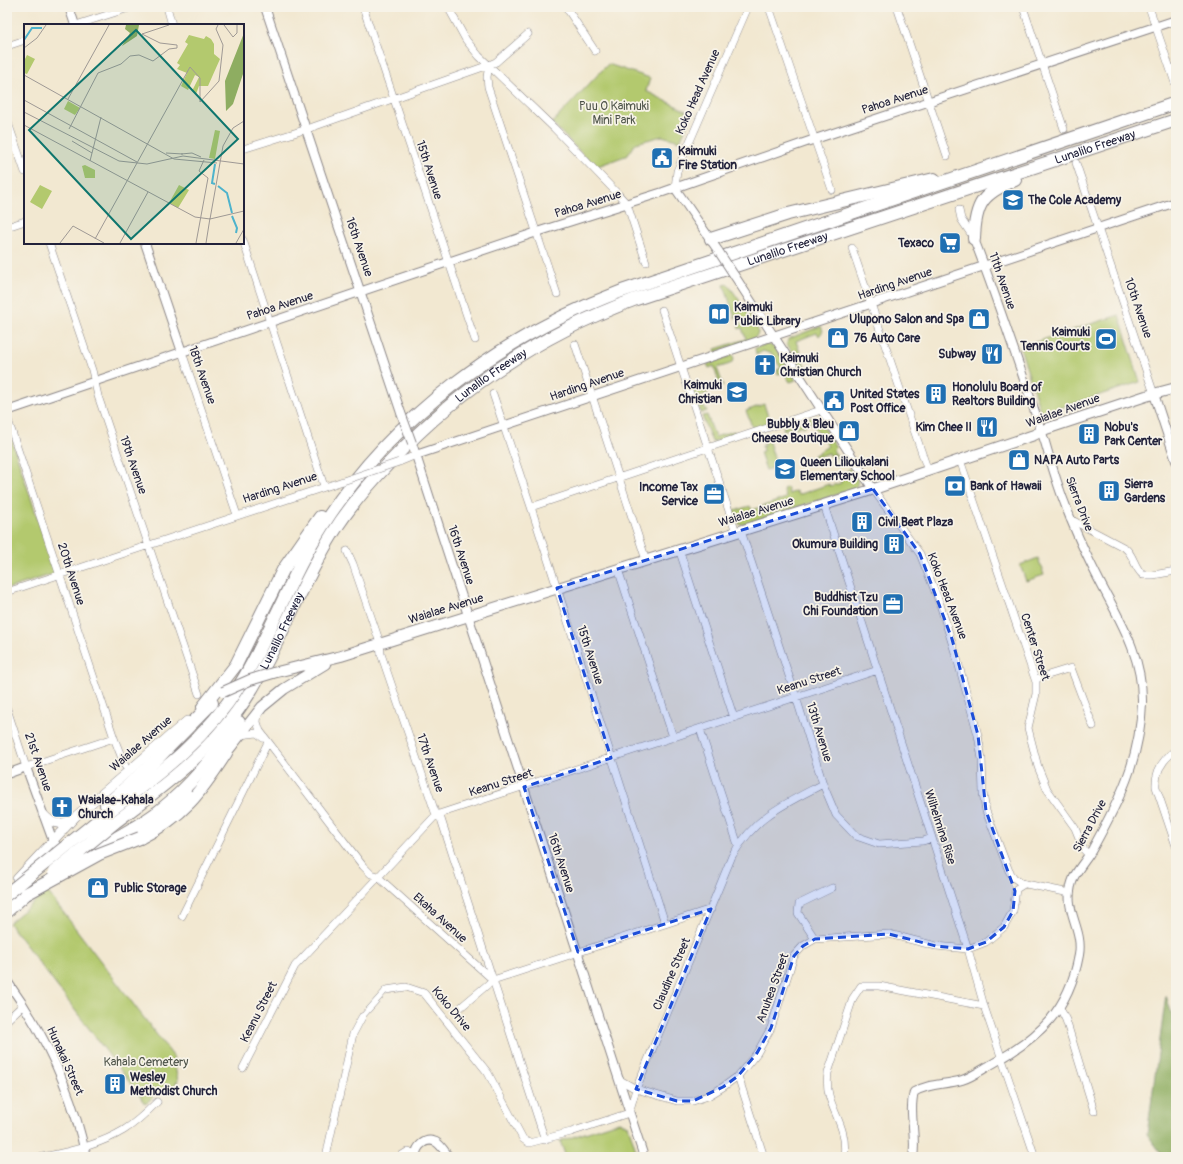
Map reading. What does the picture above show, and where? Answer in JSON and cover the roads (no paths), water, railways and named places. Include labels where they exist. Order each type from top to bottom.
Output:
[{"type":"highway","name":"Lunalilo Freeway","points":[[7,894],[105,810],[182,754],[222,711],[247,672],[294,576],[322,526],[353,482],[393,436],[465,376],[518,340],[564,316],[622,291],[1176,103]]},
{"type":"highway","name":"Lunalilo Freeway","points":[[7,911],[114,823],[177,775],[203,751],[239,709],[258,678],[314,565],[353,503],[404,447],[460,396],[517,356],[584,320],[636,300],[1176,120]]},
{"type":"highway","points":[[974,238],[978,208],[987,195],[994,189],[1060,162],[1176,120]]},
{"type":"highway","points":[[711,239],[788,214],[988,167]]},
{"type":"highway","points":[[203,707],[236,665],[283,570],[306,536],[345,487],[393,436]]},
{"type":"highway","points":[[99,848],[158,812],[190,783],[215,756],[256,697],[272,667],[290,614]]},
{"type":"highway","points":[[105,810],[220,694]]},
{"type":"highway","points":[[26,894],[92,858],[140,838],[163,826],[180,814],[196,795],[226,753]]},
{"type":"main road","name":"Waialae Avenue","points":[[7,888],[22,875],[76,816],[203,707],[220,694],[250,680],[340,656],[824,505],[1154,394],[1176,388]]},
{"type":"main road","name":"Waialae Avenue","points":[[7,916],[70,863],[99,848],[143,829],[162,817],[198,786],[258,713],[284,689],[309,672],[340,656]]},
{"type":"main road","points":[[43,814],[51,822],[60,824],[76,816]]},
{"type":"street","points":[[69,7],[75,24]]},
{"type":"street","points":[[78,24],[132,7]]},
{"type":"street","points":[[166,7],[172,24]]},
{"type":"street","name":"16th Avenue","points":[[265,7],[416,455],[644,1157]]},
{"type":"street","name":"15th Avenue","points":[[363,7],[475,340]]},
{"type":"street","points":[[448,7],[466,40],[479,56],[614,189],[626,204],[646,262]]},
{"type":"street","points":[[566,7],[595,51]]},
{"type":"street","name":"Koko Head Avenue","points":[[748,7],[677,171],[675,188],[711,239],[873,489],[920,554],[937,594],[954,647],[978,735],[982,759],[983,793],[986,811],[1007,866],[1014,878],[1024,884]]},
{"type":"street","points":[[769,7],[832,190]]},
{"type":"street","points":[[897,7],[947,156]]},
{"type":"street","points":[[1022,7],[1064,129]]},
{"type":"street","points":[[1150,7],[1175,83]]},
{"type":"street","name":"Pahoa Avenue","points":[[7,411],[537,232],[675,188],[815,139],[1176,20]]},
{"type":"street","points":[[244,149],[307,129],[489,65],[528,34]]},
{"type":"street","points":[[7,46],[24,40]]},
{"type":"street","points":[[489,65],[487,77],[488,87],[557,294]]},
{"type":"street","points":[[7,120],[24,169]]},
{"type":"street","name":"10th Avenue","points":[[1076,163],[1176,461]]},
{"type":"street","name":"Harding Avenue","points":[[7,592],[399,462],[680,366],[773,335],[786,333],[1176,202]]},
{"type":"street","name":"11th Avenue","points":[[959,210],[961,219],[974,238],[985,266],[1041,432]]},
{"type":"street","points":[[7,227],[24,221]]},
{"type":"street","points":[[244,243],[324,486]]},
{"type":"street","name":"19th Avenue","points":[[49,244],[98,396],[199,694]]},
{"type":"street","name":"18th Avenue","points":[[145,244],[237,515]]},
{"type":"street","points":[[852,248],[870,305],[928,471]]},
{"type":"street","name":"13th Avenue","points":[[662,310],[708,447],[796,697],[823,784],[836,815],[856,836],[879,844],[924,841],[932,838]]},
{"type":"street","points":[[575,344],[646,560]]},
{"type":"street","name":"15th Avenue","points":[[493,394],[665,923]]},
{"type":"street","points":[[531,507],[619,476],[821,410]]},
{"type":"street","name":"20th Avenue","points":[[7,417],[114,738],[125,766]]},
{"type":"street","name":"Sierra Drive","points":[[913,1157],[914,1128],[911,1102],[914,1092],[924,1086],[963,1080],[1003,1058],[1024,1045],[1044,1029],[1060,1008],[1070,990],[1080,950],[1078,932],[1070,910],[1070,893],[1076,874],[1089,855],[1127,781],[1134,761],[1142,712],[1142,684],[1137,658],[1128,636],[1089,561],[1070,519],[1041,432]]},
{"type":"street","name":"Center Street","points":[[960,460],[1035,679],[1036,694],[1028,728],[1032,749],[1047,789],[1076,828],[1084,850],[1089,855]]},
{"type":"street","name":"Wilhelmina Rise","points":[[824,505],[968,949],[984,1006],[1003,1058],[1035,1157]]},
{"type":"street","points":[[1070,519],[1125,548],[1132,554],[1139,571],[1143,575],[1154,575],[1176,571]]},
{"type":"street","points":[[679,549],[734,718]]},
{"type":"street","name":"17th Avenue","points":[[347,551],[353,564],[380,643],[381,654],[436,816],[441,819],[493,980]]},
{"type":"street","points":[[618,569],[673,737]]},
{"type":"street","points":[[1035,679],[1071,668],[1093,726]]},
{"type":"street","name":"Keanu Street","points":[[243,1068],[295,966],[377,876],[436,816],[878,670]]},
{"type":"street","name":"21st Avenue","points":[[7,710],[53,841],[70,863]]},
{"type":"street","name":"Ekaha Avenue","points":[[258,713],[257,722],[260,731],[363,866],[371,874],[377,876],[493,980]]},
{"type":"street","points":[[700,729],[738,845]]},
{"type":"street","name":"Ekaha Avenue","points":[[240,734],[257,733],[268,742]]},
{"type":"street","points":[[7,774],[114,738]]},
{"type":"street","points":[[182,916],[268,742]]},
{"type":"street","points":[[1176,750],[1160,767],[1157,774],[1156,787],[1176,846]]},
{"type":"street","name":"Claudine Street","points":[[629,1113],[636,1089],[732,856],[738,845],[754,825],[767,814],[823,784]]},
{"type":"street","points":[[1007,866],[1015,895]]},
{"type":"street","points":[[832,888],[799,904],[798,913],[815,939],[889,934],[936,946],[968,949],[986,942],[1004,927],[1013,911],[1017,887],[1024,884],[1070,893]]},
{"type":"street","points":[[461,1007],[493,980],[711,909]]},
{"type":"street","name":"Anuhea Street","points":[[620,1080],[636,1089],[677,1101],[693,1101],[723,1087],[738,1076],[757,1053],[771,1028],[794,956],[803,946],[815,939]]},
{"type":"street","points":[[493,980],[545,1140],[629,1113]]},
{"type":"street","name":"Hunakai Street","points":[[7,981],[24,1006],[58,1071],[74,1113],[86,1157]]},
{"type":"street","points":[[844,1157],[845,1139],[842,1127],[827,1095],[826,1084],[828,1073],[853,998],[861,986],[879,986],[984,1006]]},
{"type":"street","name":"Koko Drive","points":[[328,1157],[327,1152],[353,1034],[362,1017],[386,990],[406,987],[424,993],[488,1073],[523,1139],[529,1143],[545,1140]]},
{"type":"street","points":[[7,1020],[24,1006]]},
{"type":"street","points":[[1060,1008],[1066,1020],[1094,1111]]},
{"type":"street","points":[[738,1076],[764,1157]]},
{"type":"street","points":[[42,1157],[84,1146],[105,1139],[124,1130],[157,1102]]},
{"type":"street","points":[[399,1157],[407,1152],[416,1155],[424,1142],[436,1142],[448,1157]]},
{"type":"tunnel","points":[[1064,129],[1074,157]]},
{"type":"place","name":"Kaimuki Fire Station","points":[[662,158]]},
{"type":"place","name":"The Cole Academy","points":[[1013,200]]},
{"type":"place","name":"Texaco","points":[[950,243]]},
{"type":"place","name":"Kaimuki Public Library","points":[[719,314]]},
{"type":"place","name":"Ulupono Salon and Spa","points":[[979,319]]},
{"type":"place","name":"76 Auto Care","points":[[838,338]]},
{"type":"place","name":"Kaimuki Tennis Courts","points":[[1106,339]]},
{"type":"place","name":"Subway","points":[[992,354]]},
{"type":"place","name":"Kaimuki Christian Church","points":[[765,365]]},
{"type":"place","name":"Kaimuki Christian","points":[[737,392]]},
{"type":"place","name":"Honolulu Board of Realtors Building","points":[[936,394]]},
{"type":"place","name":"United States Post Office","points":[[834,401]]},
{"type":"place","name":"Kim Chee II","points":[[987,427]]},
{"type":"place","name":"Bubbly & Bleu Cheese Boutique","points":[[849,431]]},
{"type":"place","name":"Nobu's Park Center","points":[[1089,434]]},
{"type":"place","name":"NAPA Auto Parts","points":[[1019,460]]},
{"type":"place","name":"Queen Lilioukalani Elementary School","points":[[785,469]]},
{"type":"place","name":"Bank of Hawaii","points":[[955,486]]},
{"type":"place","name":"Sierra Gardens","points":[[1109,491]]},
{"type":"place","name":"Income Tax Service","points":[[714,494]]},
{"type":"place","name":"Civil Beat Plaza","points":[[862,522]]},
{"type":"place","name":"Okumura Building","points":[[894,544]]},
{"type":"place","name":"Buddhist Tzu Chi Foundation","points":[[893,604]]},
{"type":"place","name":"Waialae-Kahala Church","points":[[62,807]]},
{"type":"place","name":"Public Storage","points":[[98,888]]},
{"type":"place","name":"Wesley Methodist Church","points":[[115,1084]]},
{"type":"park label","name":"Puu O Kaimuki Mini Park","points":[[614,113]]},
{"type":"park label","name":"Kahala Cemetery","points":[[146,1062]]}]
